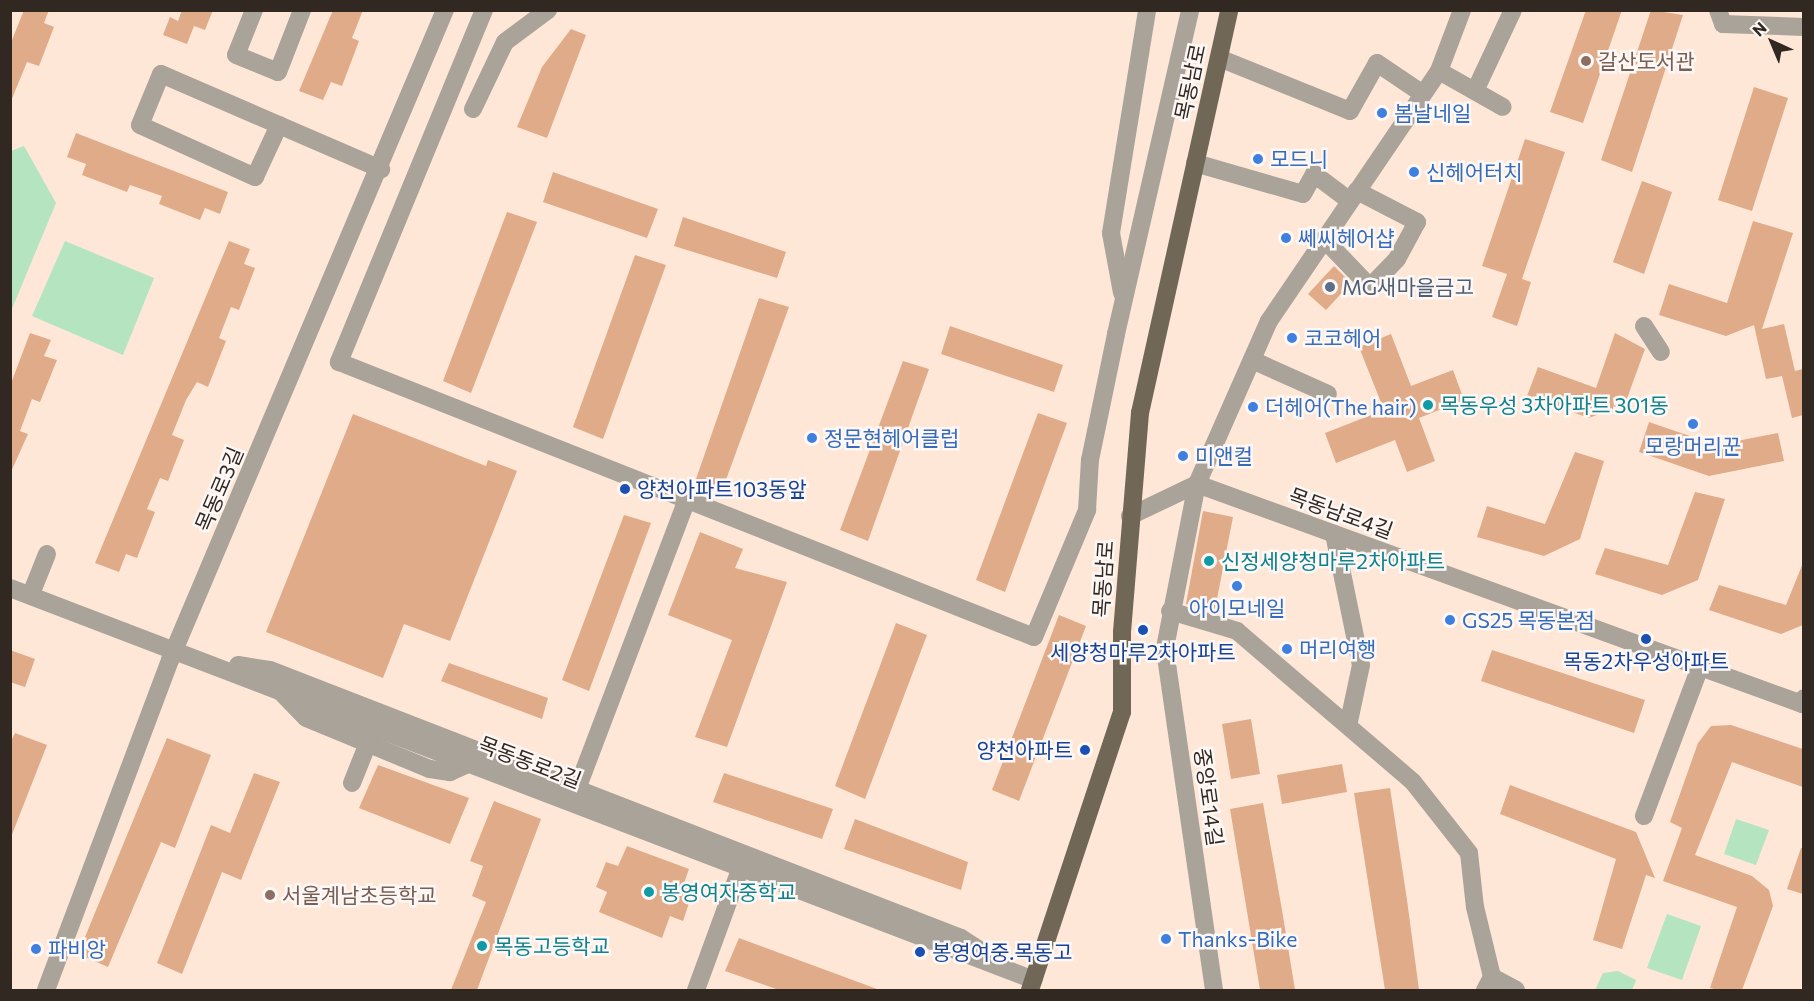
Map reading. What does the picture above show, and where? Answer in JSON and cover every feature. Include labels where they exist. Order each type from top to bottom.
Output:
[{"type":"main road","name":"목동남로","points":[[1032,985],[1122,712],[1130,516],[1140,413],[1229,10]]},
{"type":"street","points":[[254,10],[236,55],[278,72],[302,10]]},
{"type":"street","name":"목동로3길","points":[[46,990],[175,649],[381,169],[445,10]]},
{"type":"street","points":[[484,10],[339,362],[1034,637],[1087,510],[1090,459],[1123,300],[1190,10]]},
{"type":"street","points":[[473,110],[505,42],[548,10]]},
{"type":"street","points":[[1123,300],[1111,233],[1147,10]]},
{"type":"street","points":[[1130,516],[1197,484],[1269,321],[1439,70],[1462,10]]},
{"type":"street","points":[[1475,92],[1514,10]]},
{"type":"street","points":[[1718,10],[1723,24],[1803,27]]},
{"type":"street","points":[[1219,58],[1350,111],[1377,63],[1423,94]]},
{"type":"street","points":[[1439,70],[1503,107]]},
{"type":"street","points":[[279,125],[255,177],[140,125],[161,74],[381,169]]},
{"type":"street","points":[[1196,163],[1303,194],[1314,174],[1353,196],[1417,222],[1397,259],[1370,286],[1324,239]]},
{"type":"street","points":[[1644,326],[1661,352]]},
{"type":"street","points":[[1252,360],[1328,394]]},
{"type":"street","name":"중앙로14길","points":[[1197,484],[1170,610],[1165,648],[1214,990]]},
{"type":"street","name":"목동남로4길","points":[[1197,484],[1802,704],[1803,698]]},
{"type":"street","points":[[577,789],[687,500]]},
{"type":"street","points":[[1335,534],[1361,665],[1348,726]]},
{"type":"street","points":[[31,594],[47,554]]},
{"type":"street","name":"목동동로2길","points":[[10,588],[175,649],[1007,969],[1032,985]]},
{"type":"street","points":[[1170,610],[1237,632],[1413,782],[1469,854],[1474,907],[1488,984],[1516,990]]},
{"type":"street","points":[[206,661],[270,670],[961,938],[1007,969]]},
{"type":"street","points":[[1644,816],[1700,667]]},
{"type":"street","points":[[279,690],[306,718],[368,743],[450,772],[470,763]]},
{"type":"street","points":[[352,783],[368,743]]},
{"type":"street","points":[[696,990],[741,867]]},
{"type":"green space","points":[[24,146],[56,203],[11,311],[11,151]]},
{"type":"green space","points":[[65,241],[154,278],[123,355],[32,316]]},
{"type":"green space","points":[[1736,819],[1769,830],[1756,865],[1724,854]]},
{"type":"green space","points":[[1667,914],[1701,926],[1682,980],[1647,968]]},
{"type":"green space","points":[[1618,971],[1636,980],[1632,990],[1595,990],[1603,973]]},
{"type":"building","points":[[24,10],[49,10],[44,23],[54,27],[39,66],[27,62],[11,101],[10,45]]},
{"type":"building","points":[[182,10],[213,10],[205,30],[194,26],[187,44],[163,35],[170,17],[178,21]]},
{"type":"building","points":[[333,10],[363,10],[352,38],[359,41],[342,86],[331,82],[323,100],[299,91]]},
{"type":"building","name":"갈산도서관","points":[[1586,10],[1622,10],[1583,123],[1550,112]]},
{"type":"building","points":[[1651,10],[1683,15],[1632,172],[1601,160]]},
{"type":"building","points":[[571,29],[586,35],[547,138],[517,127],[542,67]]},
{"type":"building","points":[[1754,87],[1788,98],[1752,211],[1718,200]]},
{"type":"building","points":[[76,133],[228,192],[220,214],[205,208],[200,220],[159,204],[162,196],[130,185],[127,192],[82,175],[86,164],[67,157]]},
{"type":"building","points":[[1525,139],[1565,152],[1522,279],[1531,282],[1517,326],[1492,317],[1507,274],[1482,266]]},
{"type":"building","points":[[553,172],[658,209],[647,238],[543,202]]},
{"type":"building","points":[[1642,181],[1672,192],[1644,274],[1613,262]]},
{"type":"building","points":[[507,212],[537,222],[471,393],[443,381]]},
{"type":"building","points":[[683,217],[786,252],[777,278],[674,246]]},
{"type":"building","points":[[1753,221],[1793,233],[1762,329],[1784,324],[1795,371],[1803,369],[1803,415],[1792,418],[1782,376],[1766,379],[1754,325],[1726,336],[1659,315],[1669,284],[1727,303]]},
{"type":"building","points":[[229,241],[250,249],[244,264],[255,268],[239,310],[231,307],[219,338],[226,341],[208,387],[197,382],[186,400],[172,435],[184,440],[168,481],[160,478],[147,509],[155,512],[137,558],[126,554],[119,572],[95,563]]},
{"type":"building","points":[[635,255],[666,265],[603,439],[573,427]]},
{"type":"building","name":"MG새마을금고","points":[[1334,266],[1351,283],[1326,310],[1308,294]]},
{"type":"building","points":[[759,298],[789,307],[723,488],[696,479]]},
{"type":"building","points":[[950,326],[1063,365],[1054,392],[941,354]]},
{"type":"building","points":[[30,333],[51,340],[44,356],[57,360],[40,402],[32,399],[20,431],[28,434],[10,474],[10,386]]},
{"type":"building","points":[[1615,333],[1645,349],[1625,404],[1589,418],[1527,396],[1538,367],[1596,388]]},
{"type":"building","name":"목동우성 3차아파트 301동","points":[[1391,334],[1411,386],[1453,370],[1464,400],[1419,418],[1435,461],[1407,472],[1395,440],[1336,463],[1325,433],[1384,410],[1359,347]]},
{"type":"building","points":[[903,361],[929,369],[868,541],[840,530]]},
{"type":"building","points":[[1038,413],[1067,423],[1005,592],[976,580]]},
{"type":"building","points":[[353,414],[486,466],[488,460],[517,471],[450,641],[404,624],[383,678],[266,632]]},
{"type":"building","points":[[1649,422],[1716,445],[1778,433],[1784,461],[1709,476],[1639,452]]},
{"type":"building","points":[[1575,452],[1604,461],[1580,539],[1544,556],[1477,537],[1487,506],[1545,524]]},
{"type":"building","points":[[1695,492],[1725,499],[1698,580],[1662,595],[1595,574],[1605,548],[1668,565]]},
{"type":"building","name":"신정세양청마루2차아파트","points":[[1203,511],[1233,517],[1215,609],[1186,604]]},
{"type":"building","points":[[624,515],[651,523],[589,691],[562,680]]},
{"type":"building","points":[[700,532],[743,549],[735,568],[787,582],[727,747],[695,737],[732,640],[668,615]]},
{"type":"building","points":[[1803,563],[1803,625],[1781,634],[1709,610],[1719,585],[1786,605]]},
{"type":"building","points":[[1059,615],[1086,626],[1019,801],[992,790]]},
{"type":"building","points":[[896,623],[927,635],[865,799],[835,786]]},
{"type":"building","points":[[10,650],[35,659],[25,687],[10,682]]},
{"type":"building","points":[[1492,650],[1645,700],[1634,733],[1481,681]]},
{"type":"building","points":[[449,663],[548,698],[542,719],[441,681]]},
{"type":"building","points":[[1251,719],[1260,774],[1231,779],[1222,724]]},
{"type":"building","points":[[1731,725],[1803,749],[1803,787],[1732,762],[1695,855],[1752,876],[1769,890],[1773,906],[1742,990],[1718,990],[1710,988],[1737,907],[1663,881],[1682,828],[1670,822],[1698,743],[1711,726]]},
{"type":"building","points":[[15,733],[47,745],[11,837],[10,743]]},
{"type":"building","points":[[167,738],[211,755],[175,848],[161,842],[108,967],[78,954]]},
{"type":"building","points":[[1342,764],[1347,792],[1282,804],[1277,775]]},
{"type":"building","points":[[378,765],[469,798],[450,844],[359,808]]},
{"type":"building","points":[[254,773],[280,782],[241,880],[222,872],[182,974],[157,963],[211,825],[230,833]]},
{"type":"building","points":[[724,773],[833,809],[822,839],[713,802]]},
{"type":"building","points":[[1510,785],[1636,832],[1655,878],[1646,875],[1622,949],[1593,940],[1616,859],[1500,814]]},
{"type":"building","points":[[1390,788],[1419,990],[1385,990],[1354,793]]},
{"type":"building","points":[[494,801],[541,819],[477,990],[451,990],[486,902],[472,896],[483,866],[470,861]]},
{"type":"building","points":[[1263,803],[1295,990],[1260,990],[1230,809]]},
{"type":"building","points":[[855,819],[968,862],[961,890],[844,849]]},
{"type":"building","name":"봉영여자중학교","points":[[627,846],[689,869],[683,886],[693,891],[683,921],[670,916],[662,938],[599,912],[607,892],[596,887],[606,862],[618,866]]},
{"type":"building","points":[[1801,848],[1803,848],[1803,894],[1787,889]]},
{"type":"building","points":[[739,938],[877,990],[779,990],[725,971]]},
{"type":"place","name":"갈산도서관","points":[[1586,61]]},
{"type":"place","name":"봄날네일","points":[[1382,113]]},
{"type":"place","name":"모드니","points":[[1258,159]]},
{"type":"place","name":"신헤어터치","points":[[1414,172]]},
{"type":"place","name":"쎄씨헤어샵","points":[[1286,238]]},
{"type":"place","name":"MG새마을금고","points":[[1330,287]]},
{"type":"place","name":"코코헤어","points":[[1292,338]]},
{"type":"place","name":"목동우성 3차아파트 301동","points":[[1428,405]]},
{"type":"place","name":"더헤어(The hair)","points":[[1253,407]]},
{"type":"place","name":"모랑머리꾼","points":[[1693,424]]},
{"type":"place","name":"정문현헤어클럽","points":[[812,438]]},
{"type":"place","name":"미앤컬","points":[[1183,456]]},
{"type":"place","name":"양천아파트103동앞","points":[[625,489]]},
{"type":"place","name":"신정세양청마루2차아파트","points":[[1209,561]]},
{"type":"place","name":"아이모네일","points":[[1237,586]]},
{"type":"place","name":"GS25 목동본점","points":[[1450,620]]},
{"type":"place","name":"세양청마루2차아파트","points":[[1143,630]]},
{"type":"place","name":"목동2차우성아파트","points":[[1646,639]]},
{"type":"place","name":"머리여행","points":[[1287,649]]},
{"type":"place","name":"양천아파트","points":[[1085,750]]},
{"type":"place","name":"봉영여자중학교","points":[[649,892]]},
{"type":"place","name":"서울계남초등학교","points":[[270,895]]},
{"type":"place","name":"Thanks-Bike","points":[[1166,939]]},
{"type":"place","name":"목동고등학교","points":[[482,946]]},
{"type":"place","name":"파비앙","points":[[36,949]]},
{"type":"place","name":"봉영여중.목동고","points":[[920,952]]}]
